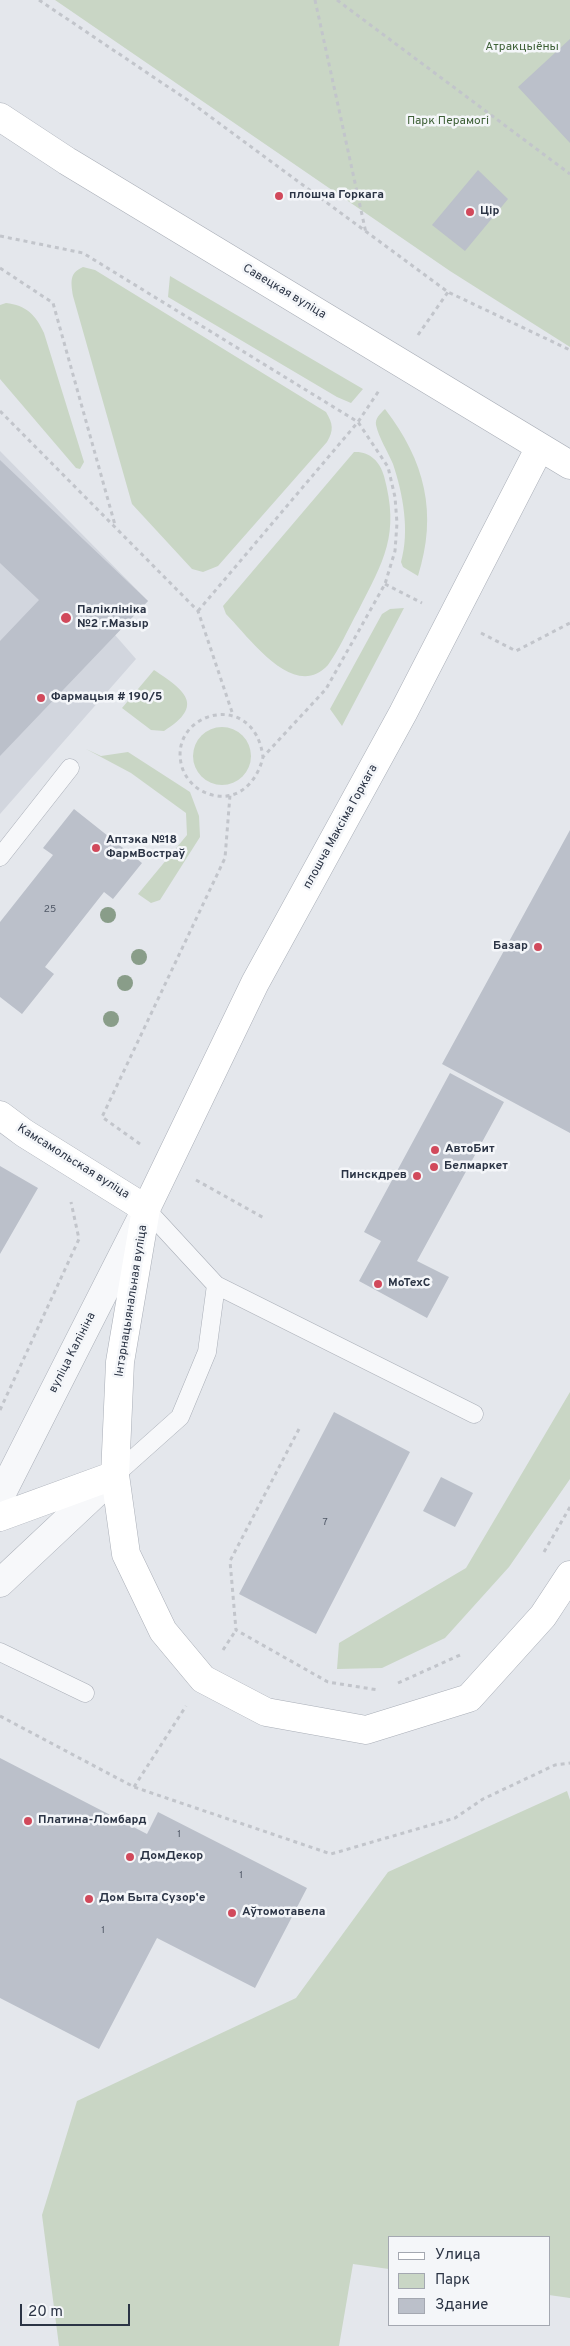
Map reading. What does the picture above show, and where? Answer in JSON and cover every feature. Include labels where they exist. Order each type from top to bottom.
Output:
[{"type":"main road","name":"Савецкая вуліца","points":[[0,117],[67,161],[570,465]]},
{"type":"main road","name":"плошча Максіма Горкага","points":[[146,1209],[256,983],[403,713],[540,447]]},
{"type":"main road","name":"Камсамольская вуліца","points":[[0,1115],[24,1133],[146,1209]]},
{"type":"main road","name":"Інтэрнацыянальная вуліца","points":[[146,1209],[120,1362],[114,1475],[126,1554],[163,1631],[203,1680],[266,1712],[366,1730],[469,1698],[543,1616],[570,1575]]},
{"type":"main road","points":[[0,1517],[114,1475]]},
{"type":"street","name":"вуліца Калініна","points":[[0,1497],[146,1209]]},
{"type":"street","points":[[0,1583],[114,1475]]},
{"type":"lane","points":[[0,858],[70,768]]},
{"type":"lane","points":[[146,1209],[216,1285],[474,1414]]},
{"type":"lane","points":[[114,1475],[180,1416],[207,1352],[216,1285]]},
{"type":"lane","points":[[0,1652],[85,1693]]},
{"type":"path","points":[[40,0],[190,101],[448,292],[570,350]]},
{"type":"path","points":[[315,0],[366,233]]},
{"type":"path","points":[[337,0],[570,174]]},
{"type":"path","points":[[0,236],[84,253],[358,422],[388,468],[395,497],[397,523],[395,551],[385,584],[326,689],[263,756]]},
{"type":"path","points":[[0,268],[53,302],[115,527]]},
{"type":"path","points":[[198,611],[358,422],[448,292]]},
{"type":"path","points":[[0,411],[198,611],[233,716]]},
{"type":"path","points":[[219,714],[233,716],[245,721],[255,731],[261,743],[263,756],[260,770],[253,781],[243,790],[230,795],[216,796],[203,792],[192,784],[184,773],[180,760],[181,747],[186,734],[194,724],[206,717],[219,714]]},
{"type":"path","points":[[230,795],[225,858],[102,1117],[168,1164],[264,1218]]},
{"type":"path","points":[[0,1410],[79,1239],[71,1202],[63,1196]]},
{"type":"path","points":[[299,1429],[230,1561],[236,1630],[328,1682],[380,1691]]},
{"type":"path","points":[[541,1557],[570,1506]]},
{"type":"path","points":[[389,1687],[458,1657],[465,1651]]},
{"type":"path","points":[[0,1716],[134,1787],[331,1854],[455,1818],[483,1799],[555,1765],[570,1763]]},
{"type":"shaded area","name":"Паліклініка №2 г.Мазыр","points":[[0,451],[148,601],[115,635],[136,659],[0,814]]},
{"type":"green space","name":"Парк Перамогі","points":[[55,0],[570,0],[570,347],[450,271]]},
{"type":"green space","points":[[83,267],[95,270],[326,412],[330,420],[332,430],[327,442],[218,566],[203,572],[192,569],[132,504],[73,296],[73,275],[78,269]]},
{"type":"green space","points":[[170,276],[363,389],[351,403],[337,397],[168,297]]},
{"type":"green space","points":[[6,303],[19,306],[30,312],[38,321],[44,333],[84,462],[80,469],[76,468],[0,379],[0,305]]},
{"type":"green space","points":[[385,409],[410,448],[424,488],[427,509],[427,531],[418,576],[403,567],[401,562],[404,550],[405,525],[400,488],[393,464],[376,425],[377,418]]},
{"type":"green space","points":[[354,452],[364,453],[373,458],[380,466],[384,476],[389,497],[390,515],[390,531],[387,546],[375,577],[332,659],[328,665],[315,674],[301,676],[287,671],[259,650],[226,614],[223,606]]},
{"type":"green space","points":[[404,608],[342,726],[330,709],[382,614],[390,609]]},
{"type":"green space","points":[[154,670],[174,684],[186,698],[187,706],[184,713],[177,722],[164,731],[151,730],[122,708]]},
{"type":"green space","points":[[216,727],[228,727],[243,735],[251,750],[251,762],[243,777],[228,785],[216,785],[201,777],[193,762],[193,750],[201,735]]},
{"type":"green space","points":[[86,749],[101,756],[128,752],[190,792],[199,816],[200,837],[160,900],[151,903],[138,894],[187,835],[186,813],[131,773]]},
{"type":"green space","points":[[570,1392],[570,1479],[509,1567],[445,1638],[382,1668],[337,1669],[339,1643],[466,1568]]},
{"type":"green space","points":[[567,1791],[570,1800],[570,2298],[550,2295],[550,2236],[388,2236],[388,2269],[353,2264],[339,2346],[59,2346],[42,2215],[77,2101],[296,1998],[388,1872]]},
{"type":"building","points":[[570,39],[570,143],[518,87]]},
{"type":"building","name":"Цір","points":[[478,170],[508,199],[465,251],[432,225]]},
{"type":"building","name":"Паліклініка №2 г.Мазыр","points":[[0,460],[148,601],[0,756],[0,641],[39,600],[0,563]]},
{"type":"building","points":[[74,809],[142,863],[113,899],[104,892],[45,967],[54,974],[22,1014],[0,997],[0,922],[53,855],[43,848]]},
{"type":"building","name":"Базар","points":[[570,830],[570,1133],[442,1064]]},
{"type":"building","name":"Белмаркет","points":[[450,1073],[504,1102],[417,1261],[449,1277],[427,1318],[359,1281],[381,1241],[364,1232]]},
{"type":"building","points":[[0,1166],[38,1188],[0,1254]]},
{"type":"building","points":[[334,1412],[410,1452],[316,1634],[239,1594]]},
{"type":"building","points":[[441,1477],[473,1493],[455,1527],[423,1511]]},
{"type":"building","name":"Дом Быта Сузорʼе","points":[[0,1758],[147,1834],[158,1812],[307,1888],[255,1988],[157,1938],[99,2049],[0,1998]]},
{"type":"place","name":"плошча Горкага","points":[[279,196]]},
{"type":"place","name":"Цір","points":[[470,212]]},
{"type":"place","name":"Паліклініка №2 г.Мазыр","points":[[66,618]]},
{"type":"place","name":"Фармацыя # 190/5","points":[[41,698]]},
{"type":"place","name":"Аптэка №18 ФармВостраў","points":[[96,848]]},
{"type":"place","name":"Базар","points":[[538,947]]},
{"type":"place","name":"АвтоБит","points":[[435,1150]]},
{"type":"place","name":"Белмаркет","points":[[434,1167]]},
{"type":"place","name":"Пинскдрев","points":[[417,1176]]},
{"type":"place","name":"MoTexC","points":[[378,1284]]},
{"type":"place","name":"Платина-Ломбард","points":[[28,1821]]},
{"type":"place","name":"ДомДекор","points":[[130,1857]]},
{"type":"place","name":"Дом Быта Сузорʼе","points":[[89,1899]]},
{"type":"place","name":"Аўтомотавела","points":[[232,1913]]},
{"type":"park label","name":"Атракцыёны","points":[[522,48]]}]
